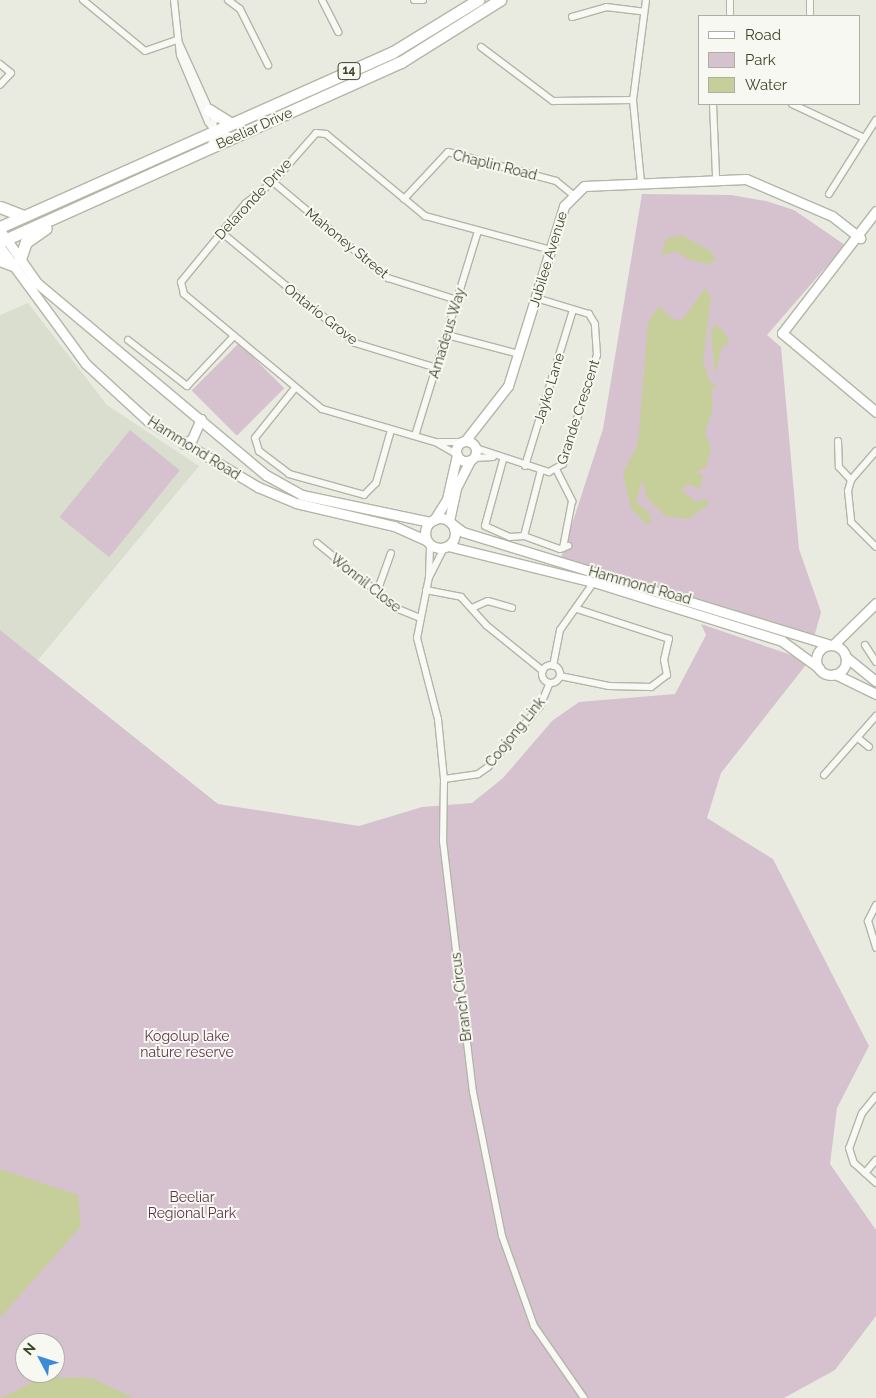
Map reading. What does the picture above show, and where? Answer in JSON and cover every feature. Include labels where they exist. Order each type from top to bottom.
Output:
[{"type":"highway","name":"Beeliar Drive","points":[[1,237],[23,216],[393,52],[478,0]]},
{"type":"highway","name":"Beeliar Drive","points":[[1,237],[84,205],[401,62],[500,0]]},
{"type":"highway","points":[[210,110],[230,123]]},
{"type":"highway","points":[[0,260],[17,262],[26,242],[84,205]]},
{"type":"highway","points":[[0,207],[23,216]]},
{"type":"main road","name":"Jubilee Avenue","points":[[463,441],[481,426],[508,386],[551,250],[572,194],[592,184],[716,177],[746,178],[823,212],[856,239]]},
{"type":"main road","points":[[856,239],[876,211]]},
{"type":"main road","points":[[876,218],[830,269],[782,333],[876,412]]},
{"type":"main road","name":"Hammond Road","points":[[1,237],[48,314],[86,364],[148,420],[240,477],[296,503],[394,526],[428,543],[594,582],[782,641],[819,668]]},
{"type":"main road","name":"Hammond Road","points":[[17,262],[59,303],[201,419],[251,463],[302,495],[432,521],[450,522],[463,532],[832,645]]},
{"type":"main road","points":[[48,314],[59,303]]},
{"type":"main road","points":[[184,444],[192,439],[201,419]]},
{"type":"main road","name":"Jubilee Avenue","points":[[472,459],[481,426]]},
{"type":"main road","points":[[428,543],[432,521],[447,499],[456,455],[463,441],[476,448]]},
{"type":"main road","points":[[446,547],[455,532],[450,522],[456,488],[472,459],[456,455]]},
{"type":"main road","points":[[240,477],[251,463]]},
{"type":"main road","points":[[876,603],[853,628],[832,645],[818,653],[819,668],[876,694]]},
{"type":"main road","points":[[835,674],[845,666],[853,628]]},
{"type":"main road","points":[[832,645],[876,681]]},
{"type":"street","points":[[84,0],[145,51],[177,40]]},
{"type":"street","points":[[174,0],[177,40],[214,130],[235,137]]},
{"type":"street","points":[[228,0],[240,9],[268,65]]},
{"type":"street","points":[[322,0],[338,32]]},
{"type":"street","points":[[414,0],[423,0]]},
{"type":"street","points":[[641,182],[633,100],[646,0]]},
{"type":"street","points":[[730,0],[730,15]]},
{"type":"street","points":[[810,0],[810,15]]},
{"type":"street","points":[[572,17],[606,7],[644,12]]},
{"type":"street","points":[[177,40],[210,110],[214,130],[210,148]]},
{"type":"street","points":[[481,47],[553,101],[633,100]]},
{"type":"street","points":[[0,64],[11,72],[0,85]]},
{"type":"street","points":[[713,105],[716,177]]},
{"type":"street","points":[[794,105],[862,137]]},
{"type":"street","points":[[829,194],[856,158],[862,137],[876,120]]},
{"type":"street","name":"Delaronde Drive","points":[[456,455],[435,442],[326,411],[295,388],[180,288],[183,278],[221,232],[273,182],[307,140],[321,133],[425,216],[551,250]]},
{"type":"street","name":"Chaplin Road","points":[[404,199],[436,160],[451,152],[556,181],[572,194]]},
{"type":"street","name":"Mahoney Street","points":[[273,182],[388,278],[457,300]]},
{"type":"street","name":"Amadeus Way","points":[[416,436],[478,231]]},
{"type":"street","name":"Ontario Grove","points":[[221,232],[355,343],[437,368]]},
{"type":"street","name":"Grande Crescent","points":[[476,448],[494,457],[541,470],[557,471],[563,464],[597,355],[594,320],[574,310],[536,298]]},
{"type":"street","name":"Jayko Lane","points":[[526,466],[574,310]]},
{"type":"street","points":[[447,335],[519,354]]},
{"type":"street","points":[[128,340],[187,386],[234,336]]},
{"type":"street","points":[[295,388],[255,438],[260,451],[289,474],[364,495],[376,483],[391,430]]},
{"type":"street","name":"Delaronde Drive","points":[[435,442],[463,441]]},
{"type":"street","points":[[838,441],[839,467],[851,480]]},
{"type":"street","points":[[876,451],[851,480],[851,522],[876,547]]},
{"type":"street","name":"Grande Crescent","points":[[472,459],[494,457]]},
{"type":"street","points":[[503,460],[485,526],[510,537],[524,536],[566,547],[572,502],[557,471]]},
{"type":"street","points":[[524,536],[541,470]]},
{"type":"street","name":"Branch Circus","points":[[428,543],[429,577],[418,618],[417,638],[438,719],[444,779],[443,841],[473,1092],[502,1236],[534,1326],[584,1398]]},
{"type":"street","name":"Wonnil Close","points":[[317,544],[398,609],[418,618]]},
{"type":"street","name":"Branch Circus","points":[[429,577],[446,547]]},
{"type":"street","points":[[377,592],[391,553]]},
{"type":"street","points":[[552,666],[560,630],[577,609],[594,582]]},
{"type":"street","points":[[426,590],[461,597],[486,625],[543,670]]},
{"type":"street","points":[[472,608],[488,601],[512,608]]},
{"type":"street","points":[[552,666],[560,676],[609,686],[650,687],[667,675],[664,660],[669,639],[577,609]]},
{"type":"street","points":[[865,645],[876,662]]},
{"type":"street","points":[[543,670],[552,666]]},
{"type":"street","points":[[543,670],[543,679],[550,683],[560,676]]},
{"type":"street","name":"Coojong Link","points":[[444,779],[478,774],[488,767],[540,706],[550,683]]},
{"type":"street","points":[[824,776],[876,716]]},
{"type":"street","points":[[858,738],[869,747]]},
{"type":"street","points":[[876,905],[868,921],[876,948]]},
{"type":"street","points":[[876,1096],[862,1113],[849,1148],[854,1163],[876,1183]]},
{"type":"street","points":[[865,1174],[876,1160]]},
{"type":"shaded area","points":[[28,303],[107,405],[199,466],[19,683],[0,668],[0,315]]},
{"type":"green space","points":[[642,194],[731,195],[766,201],[794,210],[845,245],[767,335],[781,347],[799,549],[821,612],[813,641],[561,558],[603,429]]},
{"type":"green space","points":[[239,343],[284,388],[237,436],[192,390]]},
{"type":"green space","points":[[130,430],[180,470],[109,557],[60,517]]},
{"type":"green space","points":[[701,624],[809,661],[721,773],[707,818],[773,859],[869,1046],[837,1108],[830,1164],[876,1230],[876,1316],[835,1370],[784,1398],[0,1398],[0,630],[218,804],[359,826],[422,807],[472,803],[503,778],[552,721],[579,702],[675,694],[706,635]]},
{"type":"water","points":[[682,235],[710,251],[716,260],[708,264],[690,260],[676,251],[661,255],[666,239]]},
{"type":"water","points":[[706,287],[711,299],[703,362],[710,382],[717,386],[712,389],[712,411],[705,432],[711,449],[706,467],[694,473],[703,474],[700,489],[688,484],[681,490],[696,502],[706,499],[709,503],[689,519],[665,516],[647,498],[642,480],[636,502],[648,511],[651,520],[647,525],[631,508],[623,474],[638,443],[648,322],[659,306],[672,319],[682,320]]},
{"type":"water","points":[[717,324],[730,340],[722,347],[715,374],[711,331]]},
{"type":"water","points":[[0,1169],[78,1195],[81,1226],[0,1318]]},
{"type":"water","points":[[65,1377],[92,1378],[134,1398],[1,1398],[31,1383],[65,1383]]},
{"type":"park label","name":"Kogolup lake nature reserve","points":[[187,1044]]},
{"type":"park label","name":"Beeliar Regional Park","points":[[192,1206]]}]
